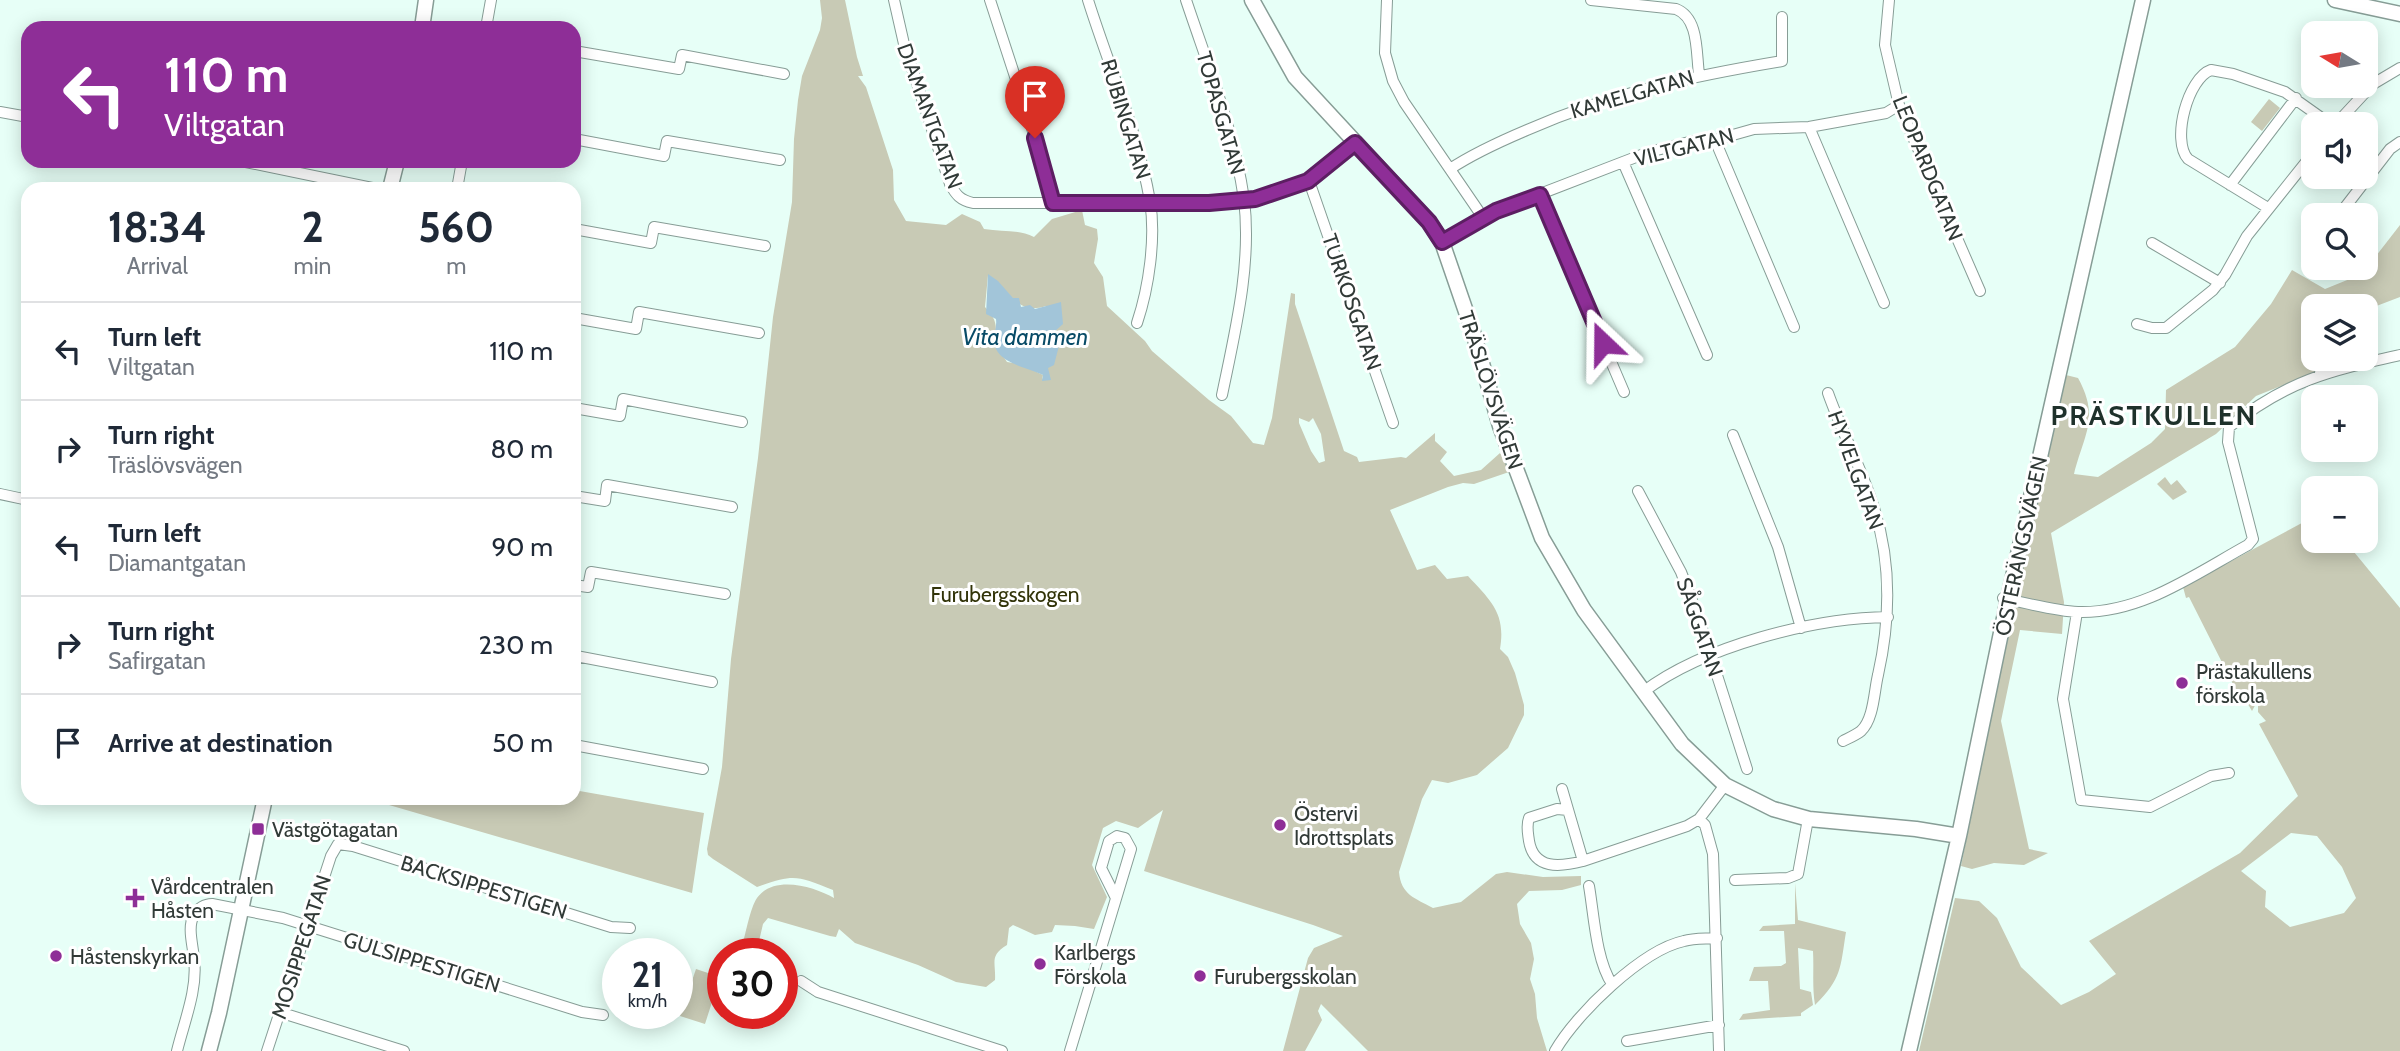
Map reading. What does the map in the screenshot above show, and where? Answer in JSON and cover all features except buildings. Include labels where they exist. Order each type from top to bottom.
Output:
[{"type":"street","points":[[423,21],[426,0]]},
{"type":"street","points":[[487,21],[491,0]]},
{"type":"street","name":"DIAMANTGATAN","points":[[894,0],[904,44],[950,184],[958,197],[973,203],[1244,201],[1308,181],[1355,143]]},
{"type":"street","points":[[990,0],[1043,162],[1053,203]]},
{"type":"street","name":"RUBINGATAN","points":[[1088,0],[1133,132],[1151,203],[1149,277],[1137,323]]},
{"type":"street","name":"TOPASGATAN","points":[[1186,0],[1223,106],[1244,201],[1245,251],[1238,314],[1222,394]]},
{"type":"street","name":"TRÄSLÖVSVÄGEN","points":[[1252,0],[1295,77],[1429,222],[1442,242],[1473,332],[1500,426],[1542,538],[1584,610],[1682,744],[1725,785],[1773,809],[1808,819],[1955,835]]},
{"type":"street","points":[[1387,0],[1385,53],[1393,81],[1404,102],[1485,219]]},
{"type":"street","points":[[1591,0],[1683,12],[1692,23],[1699,75]]},
{"type":"street","name":"LEOPARDGATAN","points":[[1889,0],[1885,45],[1899,106],[1980,291]]},
{"type":"street","name":"ÖSTERÄNGSVÄGEN","points":[[1909,1051],[2121,73],[2130,28],[2132,0]]},
{"type":"street","name":"ÖSTERÄNGSVÄGEN","points":[[2005,599],[2143,0]]},
{"type":"street","points":[[2335,0],[2400,14]]},
{"type":"street","name":"KAMELGATAN","points":[[1450,169],[1514,135],[1573,110],[1625,93],[1699,75],[1782,61],[1782,17]]},
{"type":"street","points":[[581,52],[679,69],[682,55],[784,74]]},
{"type":"street","points":[[2347,112],[2373,84],[2400,68]]},
{"type":"street","points":[[2268,208],[2188,159],[2180,146],[2182,125],[2197,80],[2206,72],[2216,70],[2266,85],[2296,98],[2314,112]]},
{"type":"street","points":[[2231,185],[2296,98]]},
{"type":"street","name":"VILTGATAN","points":[[1442,242],[1496,211],[1623,162],[1693,141],[1715,140],[1754,129],[1809,127],[1886,113],[1899,106]]},
{"type":"street","points":[[0,112],[21,116]]},
{"type":"street","points":[[1809,127],[1884,303]]},
{"type":"street","points":[[581,140],[664,156],[667,141],[779,160]]},
{"type":"street","points":[[1715,140],[1794,327]]},
{"type":"street","points":[[2348,203],[2390,149],[2400,142]]},
{"type":"street","points":[[1623,162],[1707,355]]},
{"type":"street","points":[[274,168],[342,182]]},
{"type":"street","points":[[2137,324],[2166,328],[2220,283],[2241,244],[2301,168]]},
{"type":"street","name":"TURKOSGATAN","points":[[1308,181],[1393,423]]},
{"type":"street","points":[[1540,195],[1623,392]]},
{"type":"street","points":[[581,230],[651,243],[654,227],[765,246]]},
{"type":"street","points":[[2152,243],[2220,283]]},
{"type":"street","points":[[581,319],[636,329],[639,312],[759,333]]},
{"type":"street","points":[[2378,358],[2400,355]]},
{"type":"street","points":[[2005,599],[2077,612],[2119,608],[2146,601],[2248,545],[2253,539],[2228,442],[2229,427],[2273,395],[2329,371]]},
{"type":"street","name":"HYVELGATAN","points":[[1828,393],[1873,503],[1885,554],[1888,617],[1866,724],[1859,733],[1843,741]]},
{"type":"street","points":[[581,409],[620,416],[623,399],[742,422]]},
{"type":"street","points":[[1733,435],[1778,547],[1801,628]]},
{"type":"street","points":[[581,497],[605,501],[607,485],[732,507]]},
{"type":"street","name":"SÅGGATAN","points":[[1639,491],[1681,572],[1748,769]]},
{"type":"street","points":[[0,494],[21,498]]},
{"type":"street","points":[[581,586],[588,587],[591,572],[725,594]]},
{"type":"street","points":[[2077,612],[2063,699],[2081,800],[2150,807],[2211,776],[2229,773]]},
{"type":"street","points":[[1643,691],[1663,677],[1711,655],[1829,621],[1888,617]]},
{"type":"street","points":[[581,657],[712,682]]},
{"type":"street","points":[[581,746],[703,769]]},
{"type":"street","points":[[1568,810],[1557,809],[1529,818],[1527,825],[1530,847],[1535,857],[1542,862],[1564,866],[1688,826],[1699,819],[1725,785]]},
{"type":"street","points":[[1562,789],[1583,861]]},
{"type":"street","points":[[209,1051],[263,805]]},
{"type":"street","points":[[1699,819],[1705,825],[1713,853],[1719,1051]]},
{"type":"street","points":[[1735,880],[1788,878],[1798,873],[1808,819]]},
{"type":"street","name":"ÖSTERÄNGSVÄGEN","points":[[1903,1051],[1955,835]]},
{"type":"street","points":[[1070,1051],[1131,849],[1125,838],[1117,836],[1109,841],[1101,868],[1116,898]]},
{"type":"street","name":"MOSIPPEGATAN","points":[[267,1051],[331,856],[338,844]]},
{"type":"street","name":"BACKSIPPESTIGEN","points":[[338,844],[353,846],[611,927],[630,928]]},
{"type":"street","points":[[1589,886],[1601,956],[1612,984]]},
{"type":"street","name":"GULSIPPESTIGEN","points":[[177,1051],[194,983],[191,931],[194,915],[205,904],[241,908],[308,926],[582,1012],[602,1015]]},
{"type":"street","points":[[1555,1051],[1612,984],[1641,963],[1683,941],[1717,938]]},
{"type":"street","points":[[801,981],[818,992],[1002,1051]]},
{"type":"street","points":[[279,1012],[404,1051]]},
{"type":"street","points":[[215,1051],[219,1013]]},
{"type":"street","points":[[1628,1041],[1719,1026]]},
{"type":"green space","name":"Furubergsskogen","points":[[820,0],[845,0],[863,76],[858,76],[866,87],[893,170],[894,200],[906,221],[946,225],[962,214],[980,222],[984,229],[1034,237],[1052,219],[1082,210],[1085,225],[1097,229],[1094,263],[1103,277],[1107,306],[1145,341],[1152,351],[1231,416],[1253,443],[1264,445],[1272,418],[1291,293],[1295,294],[1295,304],[1344,451],[1357,457],[1359,462],[1406,458],[1435,433],[1435,441],[1447,452],[1440,461],[1454,476],[1481,470],[1500,453],[1506,460],[1509,472],[1474,484],[1463,483],[1448,487],[1390,510],[1417,570],[1435,565],[1447,579],[1468,576],[1495,608],[1501,626],[1500,649],[1508,657],[1515,673],[1524,705],[1524,715],[1508,748],[1477,775],[1448,783],[1432,780],[1422,799],[1399,872],[1406,891],[1433,908],[1461,902],[1496,874],[1507,872],[1543,877],[1581,876],[1581,885],[1562,890],[1529,891],[1517,904],[1520,924],[1531,943],[1534,959],[1530,979],[1535,994],[1537,1018],[1547,1051],[1368,1051],[1321,1004],[1318,1011],[1322,1020],[1305,1051],[1283,1051],[1308,958],[1314,948],[1343,936],[1144,871],[1163,810],[1138,828],[1116,821],[1103,828],[1092,865],[1107,897],[1094,929],[1055,925],[1052,932],[1035,935],[1013,925],[1009,928],[1007,945],[996,956],[995,980],[986,987],[956,982],[918,965],[855,943],[839,929],[836,937],[768,918],[763,924],[760,938],[744,938],[757,898],[774,886],[806,887],[834,898],[833,890],[795,878],[757,887],[713,859],[708,855],[707,849],[722,767],[731,659],[758,458],[773,317],[792,202],[798,100],[802,76],[820,30]],"holes":[[[988,275],[1020,304],[1036,308],[1046,306],[1052,343],[1042,380],[1043,375],[1020,364],[1007,362],[994,342],[995,323],[985,307]],[[1299,418],[1309,422],[1313,418],[1321,434],[1325,461],[1319,463],[1311,451]]]},
{"type":"green space","points":[[2269,99],[2280,108],[2262,131],[2251,122]]},
{"type":"green space","points":[[2400,225],[2400,297],[2378,305],[2378,294],[2301,294],[2301,371],[2319,371],[2256,396],[2216,434],[2051,533],[2064,602],[2062,634],[2020,630],[2001,721],[2029,849],[2048,853],[2024,865],[1994,863],[1972,869],[1961,866],[2062,374],[2078,378],[2088,404],[2088,426],[2074,474],[2098,477],[2151,443],[2165,429],[2166,390],[2235,347],[2271,304],[2292,270],[2301,275],[2301,280],[2309,280],[2325,289],[2347,280],[2378,280],[2378,253]]},
{"type":"green space","points":[[2165,477],[2171,485],[2177,480],[2187,492],[2173,500],[2157,484]]},
{"type":"green space","points":[[2301,523],[2301,553],[2355,553],[2400,608],[2400,1051],[1919,1051],[1955,898],[1979,901],[1997,918],[2021,967],[2061,1005],[2089,992],[2116,974],[2089,941],[2240,853],[2298,796],[2259,724],[2266,721],[2258,712],[2258,700],[2252,711],[2245,699],[2241,700],[2189,597],[2186,598],[2183,587]],"holes":[[[2291,833],[2317,836],[2342,867],[2356,898],[2344,913],[2290,927],[2265,907],[2266,891],[2241,871]]]},
{"type":"green space","points":[[581,791],[704,813],[692,893],[389,805],[581,805]]},
{"type":"green space","points":[[1795,883],[1798,920],[1846,932],[1835,980],[1815,1005],[1813,951],[1798,948],[1800,989],[1811,992],[1813,1005],[1801,1013],[1801,1016],[1739,1020],[1743,1014],[1770,1010],[1768,981],[1749,981],[1754,967],[1781,966],[1786,963],[1784,931],[1759,931],[1763,926],[1795,924]]},
{"type":"green space","points":[[696,969],[707,973],[705,1024],[693,1020],[693,978]]},
{"type":"water","name":"Vita dammen","points":[[988,274],[1013,298],[1019,298],[1021,307],[1030,305],[1035,309],[1061,302],[1063,324],[1054,332],[1060,342],[1054,365],[1048,368],[1051,380],[1042,381],[1043,375],[1006,359],[996,348],[996,319],[986,314]]},
{"type":"place","name":"Prästakullens förskola","points":[[2182,683]]},
{"type":"place","name":"Östervi Idrottsplats","points":[[1280,825]]},
{"type":"place","name":"Västgötagatan","points":[[258,829]]},
{"type":"place","name":"Vårdcentralen Håsten","points":[[135,898]]},
{"type":"place","name":"Håstenskyrkan","points":[[56,956]]},
{"type":"place","name":"Karlbergs Förskola","points":[[1040,964]]},
{"type":"place","name":"Furubergsskolan","points":[[1200,976]]},
{"type":"district","name":"PRÄSTKULLEN","points":[[2154,415]]},
{"type":"route","points":[[1035,138],[1053,203],[1209,203],[1255,199],[1308,181],[1355,143],[1429,222],[1442,242],[1496,211],[1540,195],[1603,343]]}]
